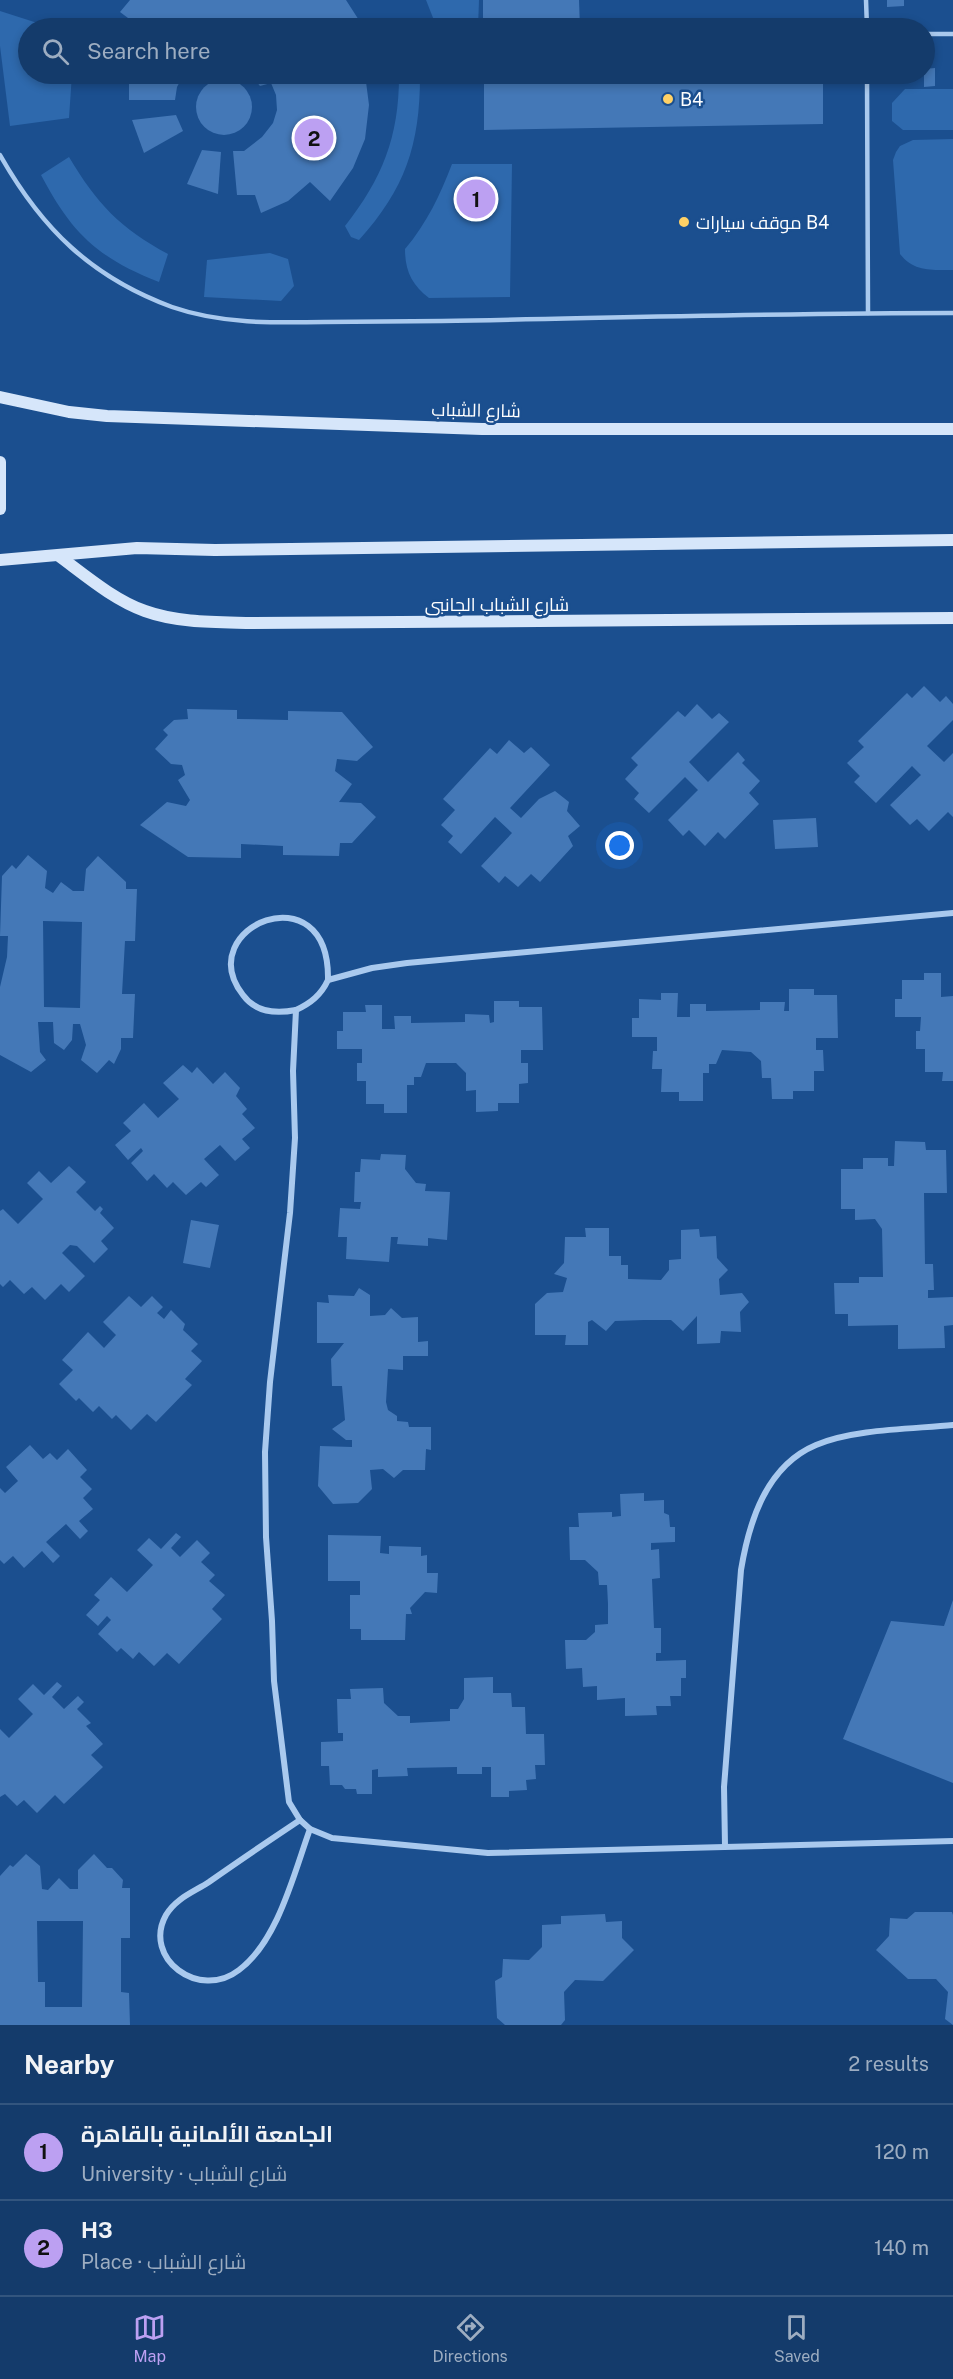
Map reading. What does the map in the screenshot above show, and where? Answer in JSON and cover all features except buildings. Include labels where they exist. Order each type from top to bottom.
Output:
[{"type":"main road","name":"شارع الشباب","points":[[0,397],[28,405],[107,416],[459,428],[953,429]]},
{"type":"main road","points":[[0,462],[0,509]]},
{"type":"main road","points":[[0,560],[137,548],[215,550],[953,540]]},
{"type":"main road","name":"شارع الشباب الجانبى","points":[[59,556],[110,593],[146,612],[191,620],[252,623],[953,618]]},
{"type":"street","points":[[328,980],[372,968],[407,963],[953,913]]},
{"type":"street","points":[[267,918],[285,918],[301,922],[315,933],[324,947],[328,964],[328,980],[322,991],[309,1005],[280,1013],[263,1010],[248,1001],[237,988],[231,972],[232,954],[239,939],[251,926],[267,918]]},
{"type":"street","points":[[296,1010],[293,1071],[295,1138],[290,1213],[270,1382],[265,1452],[266,1537],[274,1681],[289,1802],[300,1820],[310,1829],[333,1838],[488,1853],[953,1841]]},
{"type":"street","points":[[725,1846],[724,1787],[741,1570],[746,1538],[761,1499],[789,1462],[816,1445],[852,1435],[953,1425]]},
{"type":"street","points":[[300,1820],[176,1902],[165,1916],[161,1934],[164,1952],[174,1968],[189,1978],[207,1982],[225,1979],[240,1970],[263,1943],[278,1917],[310,1829]]},
{"type":"lane","points":[[866,0],[867,18]]},
{"type":"lane","points":[[935,34],[953,34]]},
{"type":"lane","points":[[867,84],[868,313]]},
{"type":"lane","points":[[0,155],[21,191],[51,228],[86,260],[126,286],[172,306],[201,315],[234,321],[267,323],[953,313]]},
{"type":"shaded area","points":[[426,0],[479,0],[478,18],[433,18]]},
{"type":"shaded area","points":[[0,11],[22,18],[18,18],[18,84],[71,84],[69,118],[10,126],[0,46]]},
{"type":"shaded area","points":[[399,84],[420,84],[413,145],[399,184],[388,203],[359,240],[351,237],[345,226],[369,191],[386,156],[396,119]]},
{"type":"shaded area","points":[[905,89],[953,89],[953,130],[903,130],[892,121],[892,103]]},
{"type":"shaded area","points":[[953,139],[953,270],[924,269],[911,264],[900,254],[893,160],[900,146],[913,140]]},
{"type":"shaded area","points":[[69,157],[79,174],[111,213],[136,234],[168,254],[159,282],[103,253],[89,242],[64,213],[41,175]]},
{"type":"shaded area","points":[[452,164],[512,164],[510,297],[429,298],[418,288],[411,277],[406,264],[405,249],[432,208]]},
{"type":"shaded area","points":[[270,253],[288,259],[294,286],[281,301],[204,297],[207,260]]},
{"type":"place","name":"B4","points":[[668,99]]},
{"type":"place","name":"H3","points":[[314,138]]},
{"type":"place","name":"الجامعة الألمانية بالقاهرة","points":[[476,199]]},
{"type":"place","name":"موقف سيارات B4","points":[[684,222]]}]
